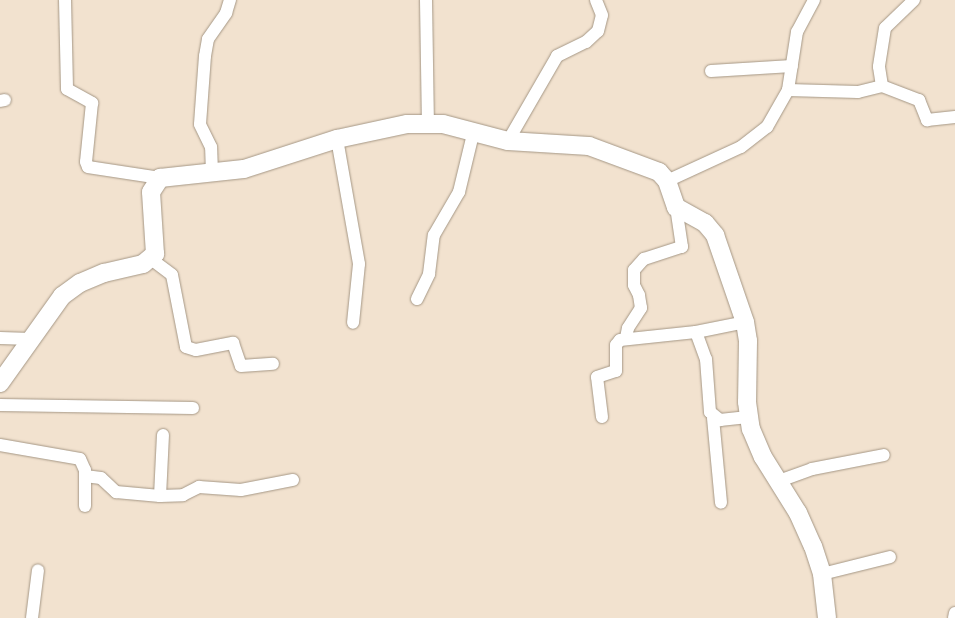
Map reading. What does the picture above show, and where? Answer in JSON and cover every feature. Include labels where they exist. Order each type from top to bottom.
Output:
[{"type":"street","points":[[65,0],[67,89],[72,94],[87,98],[93,106],[88,134],[88,167],[160,178],[212,173],[276,160],[337,139],[428,122],[508,141],[589,146],[645,165],[659,172],[667,181],[676,207],[682,247],[644,259],[634,270],[634,285],[640,294],[641,308],[628,328],[626,338]]},
{"type":"street","points":[[212,173],[211,147],[200,124],[204,56],[208,39],[226,13],[230,0]]},
{"type":"street","points":[[426,0],[428,122]]},
{"type":"street","points":[[508,141],[557,56],[565,49],[586,42],[598,31],[602,15],[596,0]]},
{"type":"street","points":[[667,181],[756,137],[774,118],[788,90],[797,32],[814,0]]},
{"type":"street","points":[[914,0],[885,28],[879,67],[882,86],[887,90],[919,100],[927,120],[955,117]]},
{"type":"street","points":[[711,71],[792,66]]},
{"type":"street","points":[[788,90],[858,92],[882,86]]},
{"type":"street","points":[[417,299],[429,274],[434,235],[459,192],[473,134]]},
{"type":"street","points":[[337,139],[359,264],[353,324]]},
{"type":"street","points":[[151,259],[156,242],[151,192],[160,178]]},
{"type":"street","points":[[676,207],[705,223],[715,235],[745,322],[748,417],[756,444],[779,481],[813,546],[822,574],[827,618]]},
{"type":"street","points":[[0,383],[51,308],[80,283],[151,259]]},
{"type":"street","points":[[151,259],[172,275],[186,347],[196,350],[233,343],[241,366],[273,364]]},
{"type":"street","points":[[602,417],[597,377],[616,371],[616,345],[626,338],[696,332],[745,322]]},
{"type":"street","points":[[696,332],[704,347],[721,503]]},
{"type":"street","points":[[0,338],[31,339]]},
{"type":"street","points":[[0,405],[193,408]]},
{"type":"street","points":[[713,418],[720,420],[748,417]]},
{"type":"street","points":[[160,496],[163,435]]},
{"type":"street","points":[[0,445],[80,459],[85,476],[85,506]]},
{"type":"street","points":[[779,481],[812,469],[884,455]]},
{"type":"street","points":[[85,476],[100,478],[116,492],[160,496],[183,496],[199,487],[241,490],[293,480]]},
{"type":"street","points":[[822,574],[890,557]]},
{"type":"street","points":[[32,618],[38,570]]},
{"type":"street","points":[[954,618],[955,613]]}]
